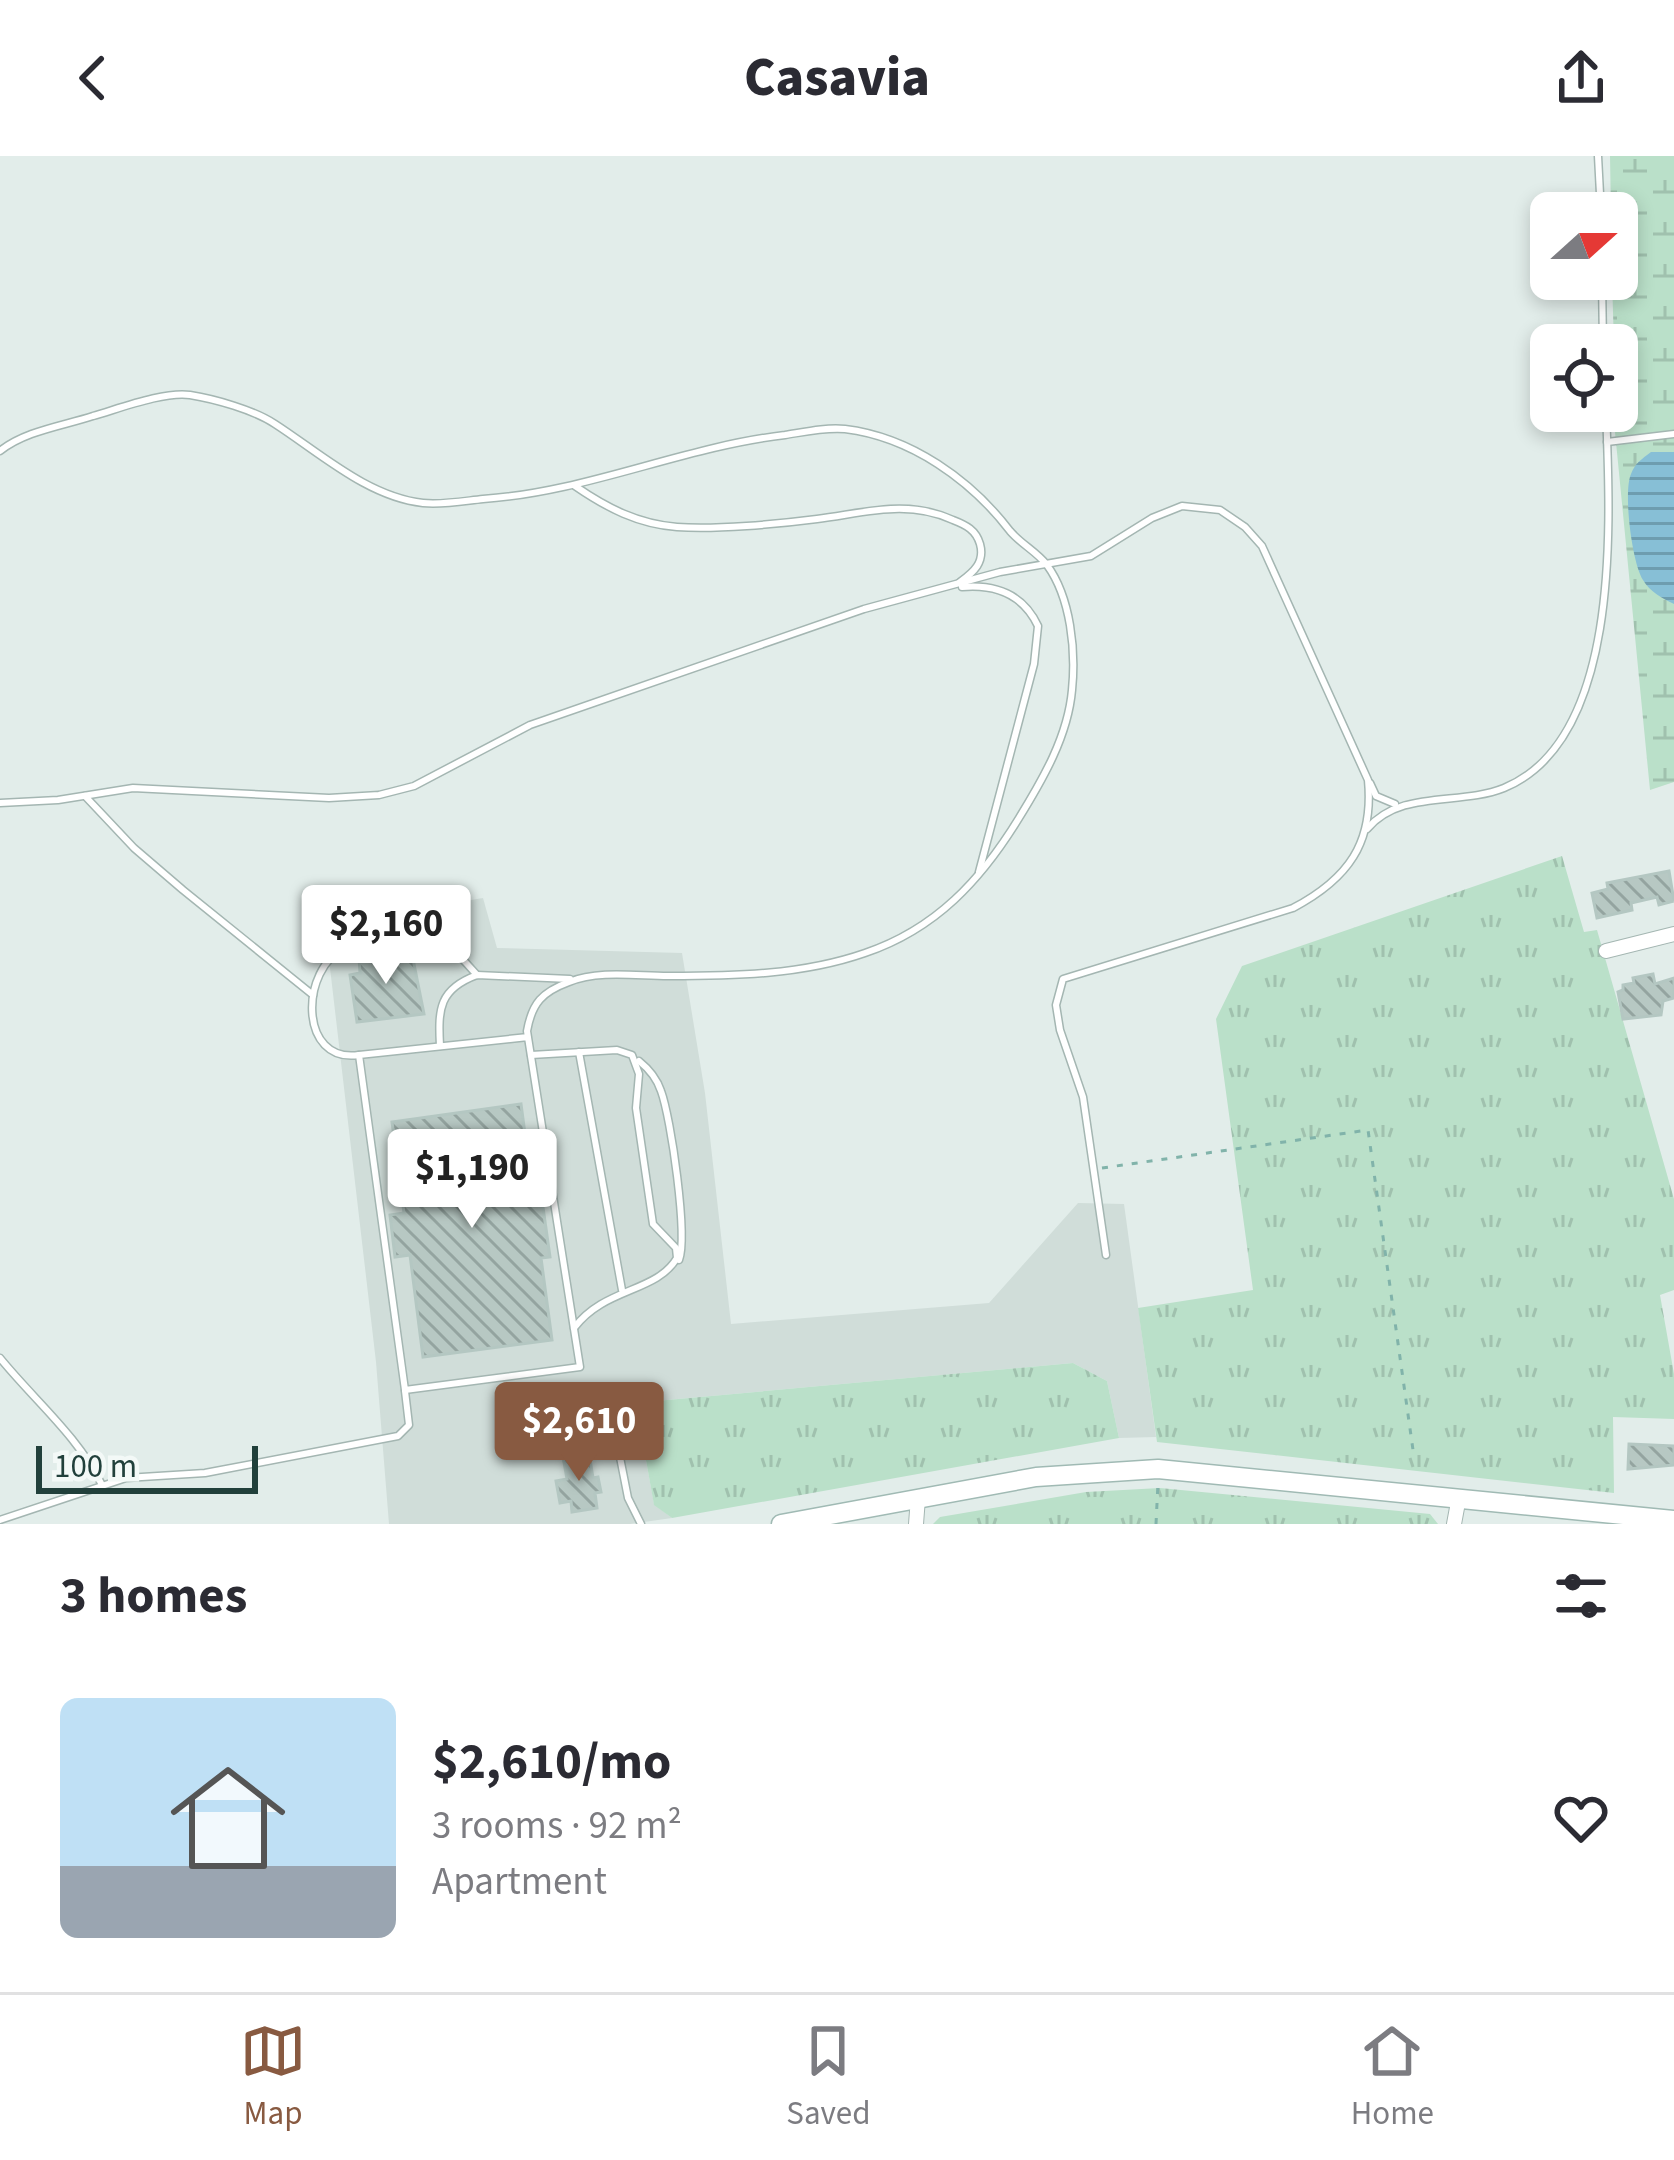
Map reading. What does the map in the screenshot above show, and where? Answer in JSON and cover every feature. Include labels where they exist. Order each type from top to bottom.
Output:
[{"type":"main road","points":[[781,1524],[1036,1477],[1158,1469],[1459,1497],[1604,1518],[1674,1520]]},
{"type":"street","points":[[1606,951],[1674,934]]},
{"type":"street","points":[[1454,1524],[1459,1497]]},
{"type":"street","points":[[916,1524],[918,1498]]},
{"type":"lane","points":[[1598,156],[1599,192]]},
{"type":"lane","points":[[0,451],[13,441],[50,429],[186,394],[270,420],[346,472],[398,499],[448,502],[575,486],[691,452],[839,428],[874,435],[959,476],[1046,563],[1059,587],[1074,658],[1072,695],[1060,744],[996,856],[961,897],[915,932],[865,954],[802,969],[731,976],[477,976],[445,993],[437,1009],[440,1047]]},
{"type":"lane","points":[[1366,830],[1388,809],[1500,790],[1532,773],[1559,747],[1578,711],[1599,622],[1606,555],[1607,432]]},
{"type":"lane","points":[[1607,442],[1674,434]]},
{"type":"lane","points":[[575,486],[639,522],[681,528],[813,520],[889,507],[927,509],[971,528],[980,543],[981,560],[974,572],[952,587]]},
{"type":"lane","points":[[0,803],[133,788],[293,797],[379,795],[414,786],[530,725],[864,609],[1091,556],[1152,518],[1182,506],[1220,510],[1246,526],[1262,545],[1376,796],[1404,805]]},
{"type":"lane","points":[[952,587],[999,589],[1018,598],[1038,626],[1038,644],[989,842],[974,882]]},
{"type":"lane","points":[[1106,1255],[1083,1097],[1056,1005],[1063,979],[1293,908],[1318,894],[1350,864],[1366,830],[1371,809],[1368,780]]},
{"type":"lane","points":[[85,796],[182,890],[313,995]]},
{"type":"lane","points":[[477,976],[437,937],[420,934],[346,946],[319,976],[313,995],[320,1041],[339,1055],[359,1055],[528,1037]]},
{"type":"lane","points":[[405,1390],[580,1367],[528,1037],[531,1007],[545,992],[574,979]]},
{"type":"lane","points":[[531,1055],[617,1050],[632,1055],[653,1076],[664,1100],[682,1251],[670,1269],[585,1314],[574,1329]]},
{"type":"lane","points":[[579,1052],[622,1291]]},
{"type":"lane","points":[[0,1520],[102,1485],[142,1476],[206,1472],[398,1436],[409,1425],[359,1055]]},
{"type":"lane","points":[[632,1055],[639,1074],[636,1108],[653,1224],[676,1248],[677,1258],[670,1269]]},
{"type":"lane","points":[[0,1358],[41,1408],[67,1430],[102,1485]]},
{"type":"lane","points":[[607,1391],[628,1498],[641,1524]]},
{"type":"path","points":[[1095,1169],[1368,1130],[1414,1456]]},
{"type":"path","points":[[1156,1524],[1158,1469]]},
{"type":"shaded area","points":[[483,898],[497,948],[682,953],[705,1093],[731,1324],[989,1303],[1078,1203],[1124,1204],[1156,1437],[1119,1438],[1107,1381],[1073,1363],[645,1402],[639,1422],[654,1504],[672,1518],[630,1524],[389,1524],[376,1362],[325,925]]},
{"type":"green space","points":[[1610,156],[1674,156],[1674,782],[1650,790],[1615,432],[1638,432],[1638,324],[1613,324],[1613,300],[1638,300],[1638,192],[1611,192]]},
{"type":"green space","points":[[1562,856],[1584,932],[1597,930],[1674,1199],[1674,1290],[1660,1295],[1674,1374],[1674,1419],[1613,1417],[1614,1493],[1157,1442],[1138,1308],[1253,1290],[1216,1019],[1242,966]]},
{"type":"green space","points":[[1073,1363],[1107,1381],[1119,1438],[672,1518],[654,1505],[639,1421],[645,1402]]},
{"type":"green space","points":[[1160,1488],[1430,1514],[1438,1524],[933,1524],[940,1517],[1086,1492]]},
{"type":"water","points":[[1651,452],[1674,452],[1674,604],[1646,584],[1632,544],[1629,483],[1635,467]]},
{"type":"building","points":[[1669,871],[1674,901],[1659,905],[1657,897],[1631,903],[1632,910],[1597,918],[1592,893],[1608,889],[1607,883]]},
{"type":"building","points":[[411,949],[424,1014],[357,1022],[350,975],[360,973],[359,957]]},
{"type":"building","points":[[1653,974],[1655,984],[1674,978],[1674,998],[1663,1001],[1661,1015],[1623,1019],[1618,992],[1623,985],[1634,983],[1633,978]]},
{"type":"building","points":[[521,1104],[532,1187],[540,1186],[550,1257],[541,1258],[552,1340],[423,1357],[410,1255],[395,1257],[390,1215],[404,1213],[392,1122]]},
{"type":"building","points":[[1629,1444],[1674,1446],[1674,1465],[1628,1469]]},
{"type":"building","points":[[589,1453],[601,1492],[595,1493],[597,1508],[572,1512],[571,1501],[560,1503],[556,1481],[567,1479],[563,1457]]}]
